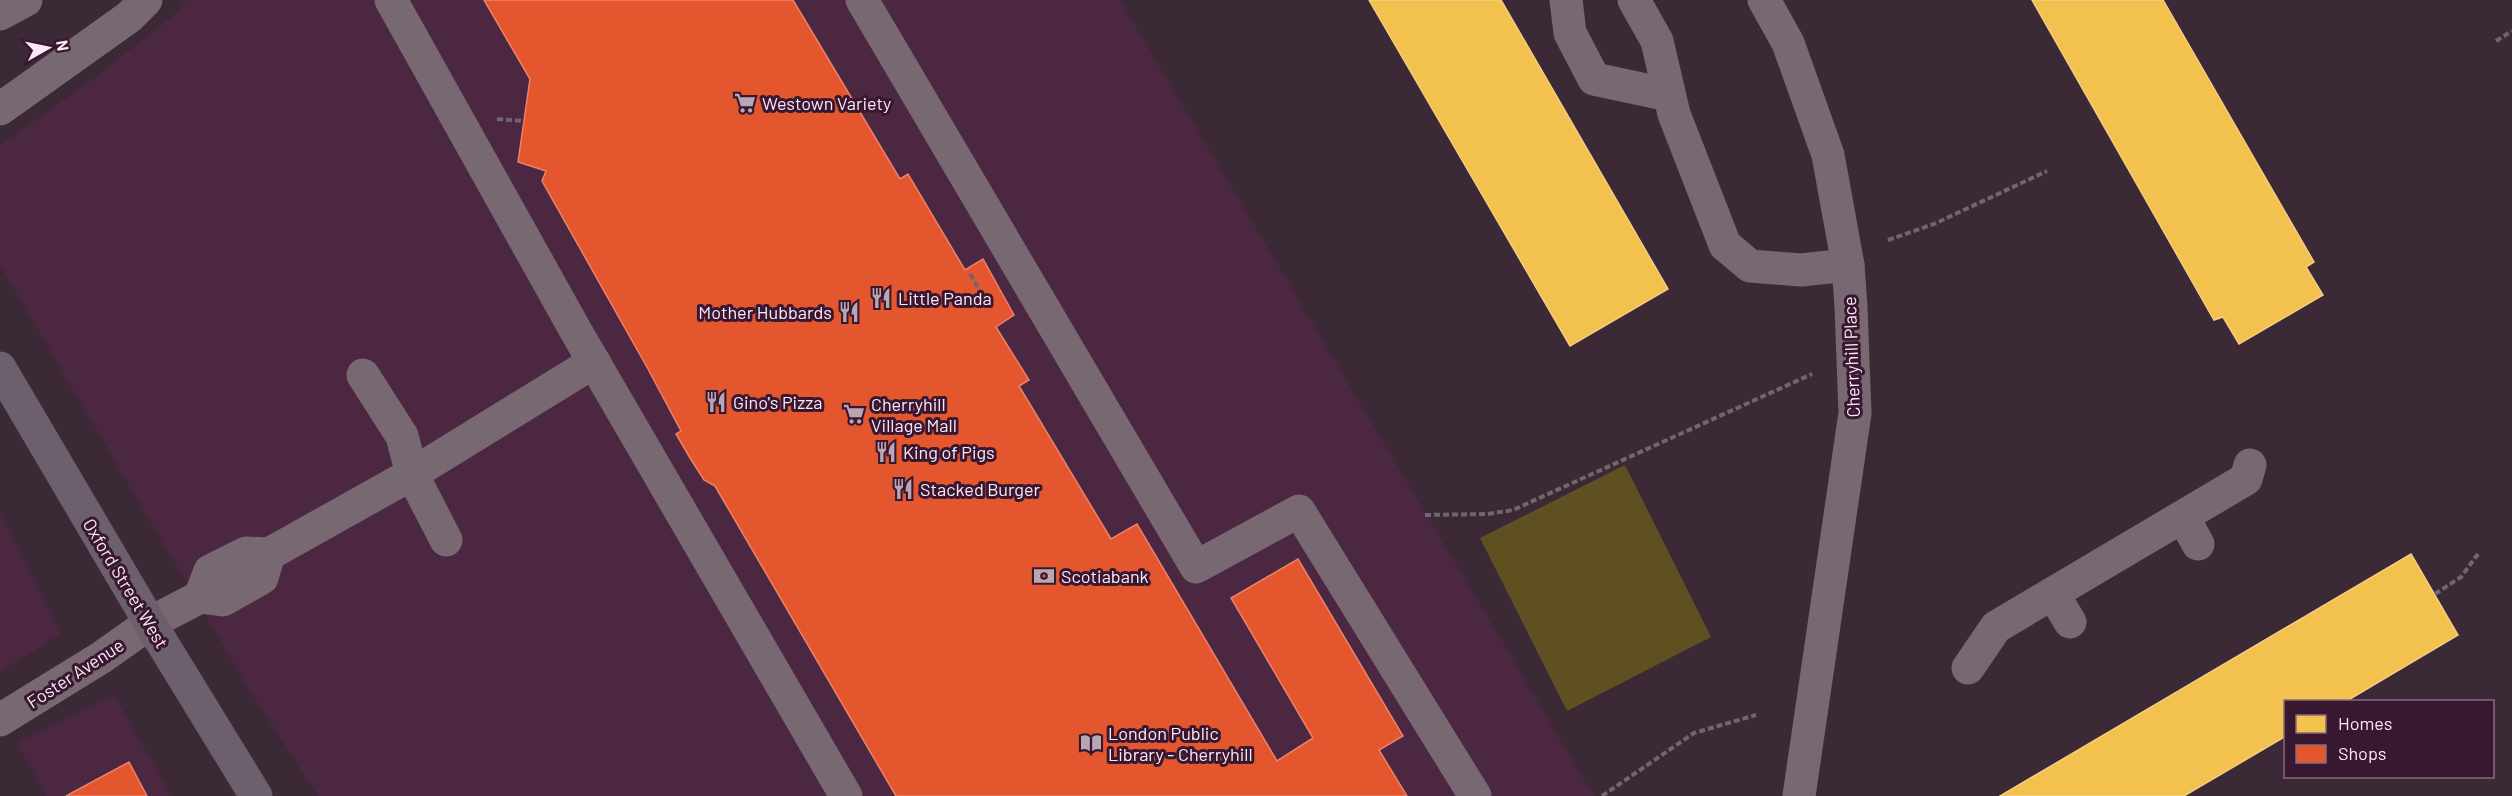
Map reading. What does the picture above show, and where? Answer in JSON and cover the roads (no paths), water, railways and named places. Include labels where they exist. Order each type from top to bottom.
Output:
[{"type":"main road","name":"Oxford Street West","points":[[0,368],[150,623],[256,796]]},
{"type":"street","points":[[0,14],[26,0]]},
{"type":"street","points":[[0,109],[129,17],[146,0]]},
{"type":"street","points":[[391,0],[594,362],[846,796]]},
{"type":"street","points":[[862,0],[1196,567],[1299,511],[1475,796]]},
{"type":"street","points":[[1566,0],[1570,33],[1594,79],[1670,95]]},
{"type":"street","points":[[1634,0],[1657,41],[1674,114],[1725,245],[1750,266],[1801,270],[1848,265]]},
{"type":"street","name":"Cherryhill Place","points":[[1764,0],[1788,43],[1828,154],[1848,265],[1855,413],[1799,796]]},
{"type":"street","points":[[412,474],[594,362]]},
{"type":"street","points":[[363,375],[402,436],[412,474],[446,540]]},
{"type":"street","points":[[1968,668],[1996,627],[2053,594],[2190,530],[2246,478],[2250,465]]},
{"type":"street","name":"Foster Avenue","points":[[0,720],[84,669],[150,623],[200,597],[223,600],[262,578],[269,554],[412,474]]},
{"type":"street","points":[[2053,594],[2070,622]]},
{"type":"place","name":"Westown Variety","points":[[745,103]]},
{"type":"place","name":"Little Panda","points":[[881,298]]},
{"type":"place","name":"Mother Hubbards","points":[[849,312]]},
{"type":"place","name":"Gino's Pizza","points":[[716,402]]},
{"type":"place","name":"Cherryhill Village Mall","points":[[854,414]]},
{"type":"place","name":"King of Pigs","points":[[886,452]]},
{"type":"place","name":"Stacked Burger","points":[[903,489]]},
{"type":"place","name":"Scotiabank","points":[[1044,576]]},
{"type":"place","name":"London Public Library - Cherryhill","points":[[1091,743]]}]
